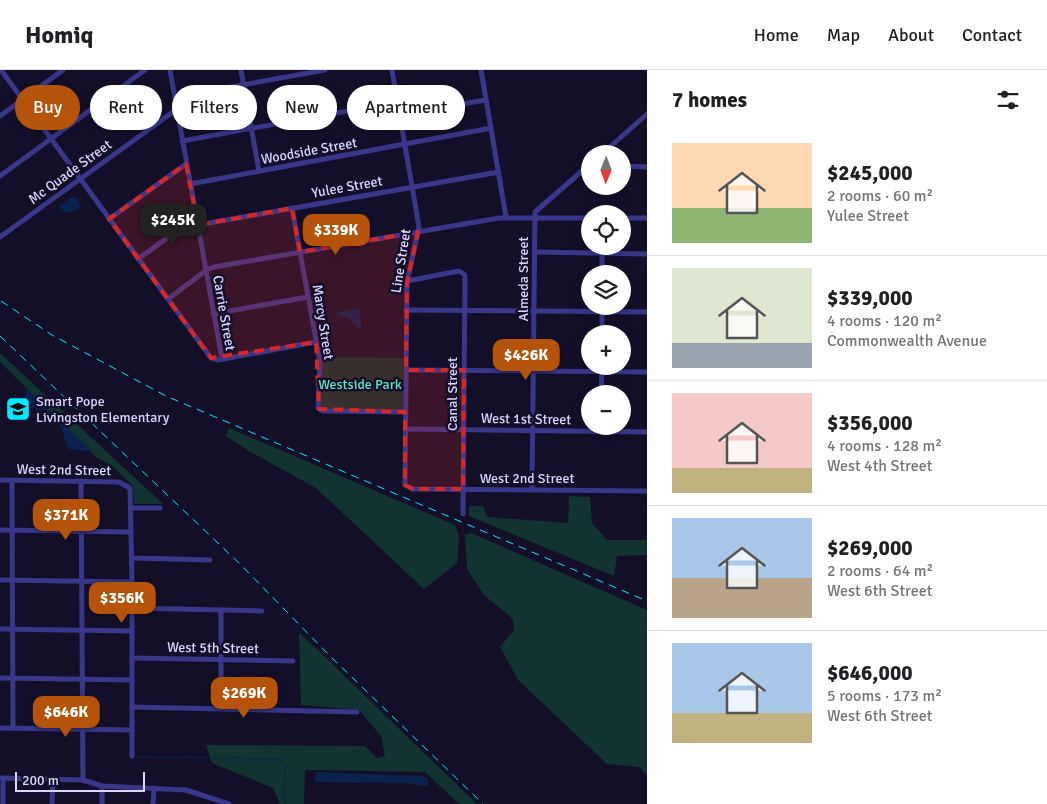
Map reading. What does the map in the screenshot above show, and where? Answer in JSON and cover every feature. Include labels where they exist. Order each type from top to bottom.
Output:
[{"type":"street","points":[[1,70],[15,89]]},
{"type":"street","points":[[42,85],[63,70]]},
{"type":"street","points":[[0,176],[137,72],[145,70]]},
{"type":"street","name":"Carrie Street","points":[[170,70],[173,85]]},
{"type":"street","points":[[241,70],[244,84]]},
{"type":"street","points":[[239,85],[325,70]]},
{"type":"street","name":"Line Street","points":[[392,70],[395,85]]},
{"type":"street","points":[[481,70],[506,217]]},
{"type":"street","points":[[465,103],[486,100]]},
{"type":"street","points":[[0,116],[15,104]]},
{"type":"street","points":[[257,127],[347,111]]},
{"type":"street","name":"Mc Quade Street","points":[[0,237],[172,113]]},
{"type":"street","points":[[612,145],[647,114]]},
{"type":"street","name":"Woodside Street","points":[[190,184],[492,128]]},
{"type":"street","points":[[44,130],[168,299],[214,267],[506,217],[581,218]]},
{"type":"street","name":"Carrie Street","points":[[168,299],[211,358],[222,359],[180,130]]},
{"type":"street","points":[[182,140],[240,130]]},
{"type":"street","points":[[252,130],[259,171]]},
{"type":"street","name":"Line Street","points":[[402,130],[418,232],[407,280],[404,482],[407,487]]},
{"type":"street","points":[[109,219],[186,164]]},
{"type":"street","points":[[631,166],[647,167]]},
{"type":"street","name":"Yulee Street","points":[[198,225],[499,172]]},
{"type":"street","points":[[534,218],[534,212],[581,172]]},
{"type":"street","name":"Marcy Street","points":[[292,208],[320,362],[319,409],[405,412]]},
{"type":"street","points":[[138,259],[196,217]]},
{"type":"street","name":"Almeda Street","points":[[532,490],[534,218]]},
{"type":"street","points":[[631,218],[647,218]]},
{"type":"street","points":[[534,252],[581,253]]},
{"type":"street","points":[[631,254],[647,254]]},
{"type":"street","name":"Canal Street","points":[[407,280],[459,271],[464,275],[463,514]]},
{"type":"street","points":[[213,314],[308,297]]},
{"type":"street","points":[[406,310],[534,312],[581,310]]},
{"type":"street","points":[[631,311],[647,312]]},
{"type":"street","points":[[222,359],[316,342]]},
{"type":"street","points":[[406,370],[581,370]]},
{"type":"street","points":[[631,371],[647,372]]},
{"type":"street","name":"West 1st Street","points":[[405,429],[581,429]]},
{"type":"street","name":"West 1st Street","points":[[631,431],[647,432]]},
{"type":"street","name":"West 2nd Street","points":[[0,480],[119,482],[128,485],[131,508]]},
{"type":"street","points":[[12,480],[13,728]]},
{"type":"street","points":[[81,481],[83,780]]},
{"type":"street","name":"West 2nd Street","points":[[407,487],[647,491]]},
{"type":"street","points":[[132,756],[131,508],[160,508]]},
{"type":"street","points":[[0,530],[132,532]]},
{"type":"street","points":[[132,558],[210,560]]},
{"type":"street","points":[[0,580],[132,582]]},
{"type":"street","points":[[132,608],[262,611]]},
{"type":"street","points":[[221,610],[221,708]]},
{"type":"street","points":[[0,629],[132,631]]},
{"type":"street","name":"West 5th Street","points":[[132,658],[293,660]]},
{"type":"street","points":[[0,678],[132,680]]},
{"type":"street","points":[[132,707],[357,712]]},
{"type":"street","points":[[0,728],[132,730]]},
{"type":"street","points":[[2,804],[2,778],[83,780],[102,786],[186,790],[229,804]]},
{"type":"street","points":[[52,804],[53,779]]},
{"type":"street","points":[[102,786],[102,804]]},
{"type":"street","points":[[153,804],[154,788]]},
{"type":"street","points":[[212,804],[214,798]]},
{"type":"highlighted area","points":[[186,164],[198,225],[292,208],[300,252],[418,232],[407,283],[406,370],[464,370],[463,489],[413,489],[405,485],[405,412],[319,409],[316,342],[211,358],[109,219]]},
{"type":"green space","points":[[0,353],[163,504],[134,504],[133,486],[111,465],[96,457],[0,362]]},
{"type":"green space","name":"Westside Park","points":[[321,357],[403,358],[403,410],[316,409]]},
{"type":"green space","points":[[229,428],[455,525],[459,536],[457,563],[424,589],[316,488],[226,436]]},
{"type":"green space","points":[[569,496],[590,497],[592,523],[607,540],[647,540],[647,555],[617,556],[614,576],[469,516],[469,506],[483,506],[487,517],[568,523]]},
{"type":"green space","points":[[471,533],[647,610],[647,775],[639,767],[607,764],[519,681],[500,647],[514,630],[513,619],[484,595],[467,569],[465,535]]},
{"type":"green space","points":[[299,632],[477,804],[459,804],[425,772],[305,770],[304,804],[280,804],[273,788],[212,763],[206,745],[365,746],[377,758],[385,756],[381,736],[359,710],[301,705]]},
{"type":"water","points":[[72,197],[78,199],[81,207],[72,212],[64,212],[59,207]]},
{"type":"water","points":[[359,308],[362,329],[349,318],[338,315],[337,312]]},
{"type":"water","points":[[26,387],[92,451],[69,449],[60,425],[52,416],[44,411],[26,406]]},
{"type":"water","points":[[316,772],[422,776],[427,778],[428,784],[426,786],[404,783],[318,782],[315,781]]},
{"type":"waterway","points":[[137,757],[279,759],[286,765],[283,796],[286,804]]},
{"type":"railway","points":[[1,301],[52,335],[166,396],[647,601]]},
{"type":"railway","points":[[0,336],[240,564],[330,656],[483,804]]},
{"type":"place","name":"Smart Pope Livingston Elementary","points":[[18,409]]}]
